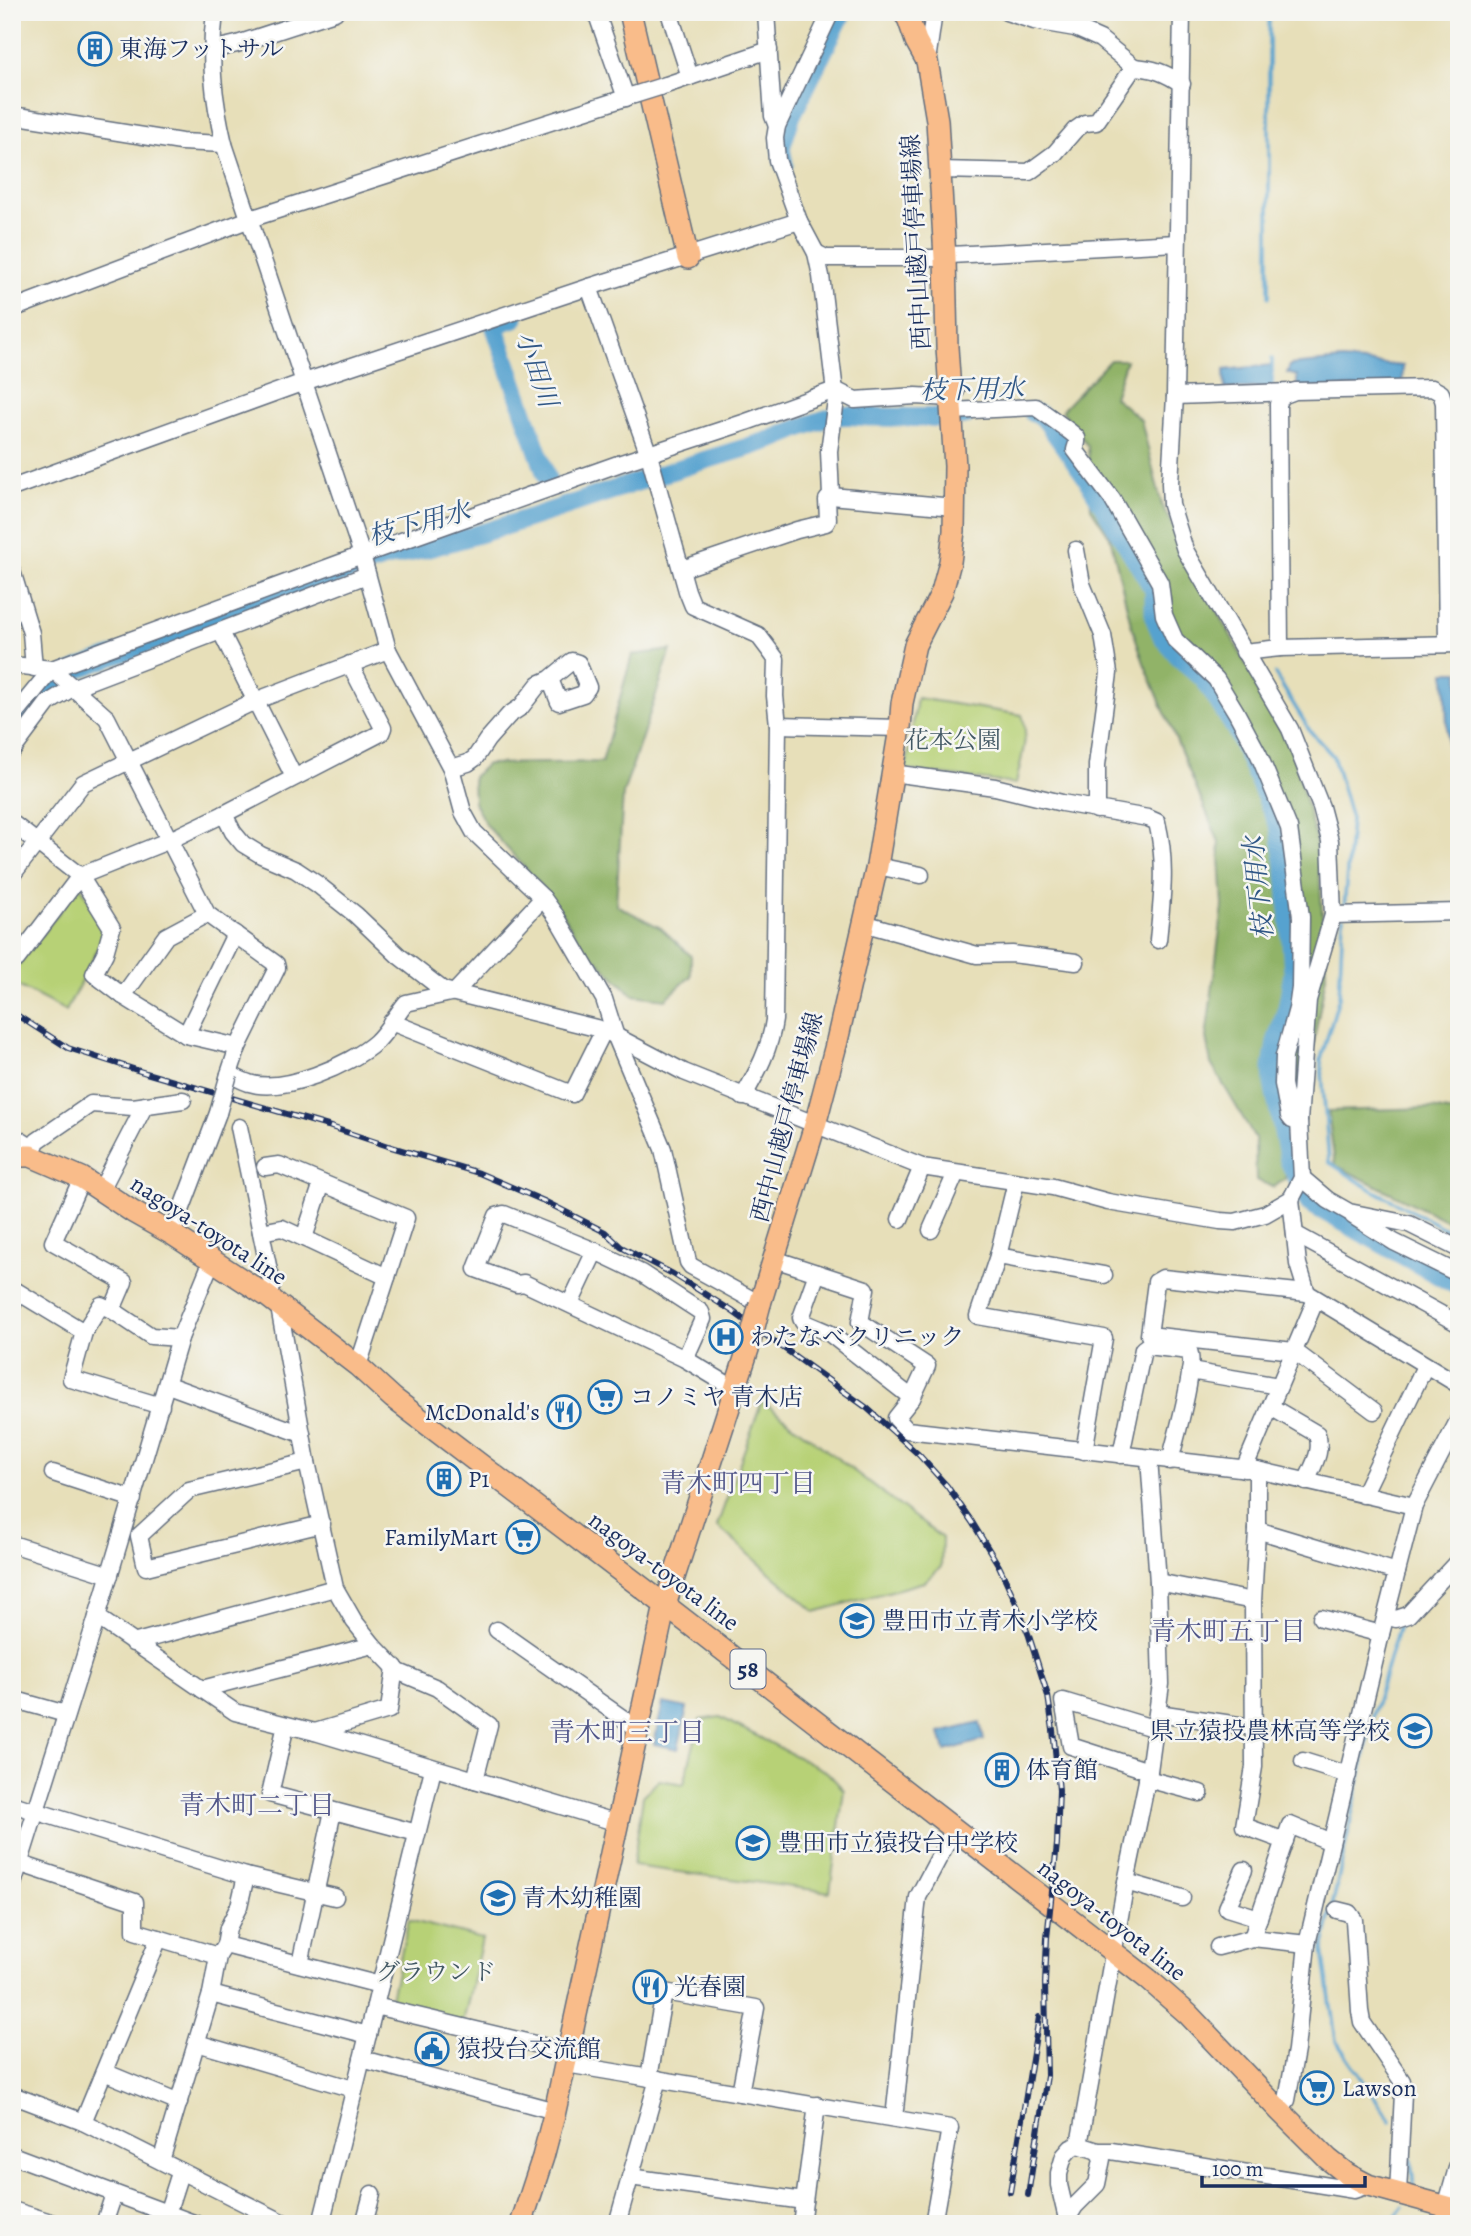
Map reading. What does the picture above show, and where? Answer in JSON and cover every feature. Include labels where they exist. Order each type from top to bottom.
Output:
[{"type":"main road","points":[[630,12],[688,258]]},
{"type":"main road","name":"西中山越戸停車場線","points":[[521,2224],[555,2111],[665,1605],[749,1346],[815,1125],[877,866],[902,702],[915,645],[942,592],[950,562],[954,531],[955,466],[937,121],[927,61],[903,12]]},
{"type":"main road","name":"nagoya-toyota line","points":[[26,1154],[82,1178],[132,1212],[172,1234],[273,1301],[358,1366],[393,1398],[1114,1953],[1188,2014],[1279,2110],[1348,2174],[1368,2185],[1453,2208]]},
{"type":"street","points":[[215,12],[211,50],[214,94],[224,144],[364,564],[388,650],[451,768],[467,823],[543,898],[604,999],[610,1033],[663,1149],[688,1262],[760,1304]]},
{"type":"street","points":[[211,50],[335,12]]},
{"type":"street","points":[[596,12],[630,97]]},
{"type":"street","points":[[669,12],[691,77]]},
{"type":"street","points":[[682,569],[797,530],[826,523],[828,519],[827,500],[831,496],[829,451],[835,390],[827,319],[816,253],[799,221],[777,160],[777,126],[773,116],[766,12]]},
{"type":"street","points":[[777,126],[831,12]]},
{"type":"street","points":[[927,61],[934,12]]},
{"type":"street","points":[[1006,12],[1034,21],[1075,28],[1100,39],[1134,67],[1145,67],[1167,74],[1182,84]]},
{"type":"street","points":[[224,814],[243,844],[296,870],[317,884],[356,915],[399,956],[443,990],[610,1033],[684,1072],[922,1167],[1053,1187],[1146,1209],[1235,1222],[1265,1214],[1291,1199],[1302,1178],[1299,1121],[1308,1000],[1333,915],[1331,841],[1321,807],[1290,729],[1185,550],[1171,505],[1182,12]]},
{"type":"street","points":[[12,309],[250,219],[769,50]]},
{"type":"street","points":[[940,170],[1028,172],[1055,153],[1084,123],[1096,122],[1134,67]]},
{"type":"street","points":[[12,116],[181,142],[224,144]]},
{"type":"street","points":[[12,488],[304,382],[589,287],[799,221]]},
{"type":"street","points":[[816,253],[826,258],[945,258],[1177,243]]},
{"type":"street","points":[[589,287],[653,467],[693,606],[758,635],[776,659],[775,696],[778,725],[774,1020],[772,1039],[765,1059],[743,1097]]},
{"type":"street","points":[[1175,396],[1432,388],[1442,396],[1444,403],[1453,644],[1280,648],[1244,652]]},
{"type":"street","points":[[12,665],[55,670],[653,467],[835,390],[855,400],[916,396],[953,405],[1036,407],[1056,424],[1073,432],[1077,438],[1075,450],[1112,499],[1160,583],[1164,615],[1175,640],[1216,679],[1259,755],[1289,828],[1301,917],[1300,988],[1284,1056],[1283,1084],[1289,1116],[1292,1121],[1299,1121]]},
{"type":"street","points":[[1280,648],[1278,404],[1282,396],[1291,392]]},
{"type":"street","points":[[831,496],[954,507]]},
{"type":"street","points":[[1076,550],[1082,584],[1103,635],[1109,673],[1097,765],[1097,810]]},
{"type":"street","points":[[12,751],[48,703],[74,687],[220,632],[364,564]]},
{"type":"street","points":[[12,571],[31,633],[34,668]]},
{"type":"street","points":[[220,632],[294,777]]},
{"type":"street","points":[[12,875],[83,783],[255,701],[388,650]]},
{"type":"street","points":[[12,955],[18,959],[80,876],[170,840],[383,731],[350,664]]},
{"type":"street","points":[[55,670],[107,719],[207,914],[276,964],[277,968],[238,1047],[218,1113],[172,1234]]},
{"type":"street","points":[[12,718],[55,670]]},
{"type":"street","points":[[451,768],[475,758],[487,740],[509,715],[521,707],[548,674]]},
{"type":"street","points":[[778,725],[900,728]]},
{"type":"street","points":[[892,773],[995,787],[1157,822],[1163,845],[1164,866],[1158,940]]},
{"type":"street","points":[[12,822],[80,876],[112,928],[105,953],[94,974],[123,996],[186,1035],[238,1047]]},
{"type":"street","points":[[877,866],[921,875]]},
{"type":"street","points":[[229,1074],[251,1084],[278,1084],[300,1081],[351,1059],[379,1040],[406,1003],[455,992],[543,898]]},
{"type":"street","points":[[1333,915],[1459,912]]},
{"type":"street","points":[[123,996],[162,940],[207,914]]},
{"type":"street","points":[[863,923],[978,955],[1012,954],[1076,962]]},
{"type":"street","points":[[186,1035],[235,934]]},
{"type":"street","points":[[391,1022],[572,1094],[610,1033]]},
{"type":"street","points":[[12,1135],[26,1154],[37,1141],[91,1104],[133,1107],[183,1100]]},
{"type":"street","points":[[101,1190],[145,1105]]},
{"type":"street","points":[[239,1127],[273,1301],[335,1588],[354,1621],[399,1672],[437,1688],[489,1725],[475,1780]]},
{"type":"street","points":[[265,1167],[279,1165],[407,1218],[358,1366]]},
{"type":"street","points":[[900,1219],[922,1167]]},
{"type":"street","points":[[931,1230],[956,1173]]},
{"type":"street","points":[[82,1178],[53,1242],[124,1282],[112,1310]]},
{"type":"street","points":[[1302,1178],[1357,1220],[1394,1242],[1459,1274]]},
{"type":"street","points":[[1016,1182],[998,1256],[978,1316],[1104,1338],[1084,1451]]},
{"type":"street","points":[[304,1238],[322,1183]]},
{"type":"street","points":[[1285,1841],[1244,1826],[1254,1766],[1253,1601],[1257,1530],[1251,1470],[1271,1406],[1294,1352],[1311,1296],[1298,1264],[1291,1199]]},
{"type":"street","points":[[1349,1212],[1409,1224],[1459,1249]]},
{"type":"street","points":[[685,1359],[703,1319],[701,1312],[641,1273],[595,1251],[504,1214],[497,1216],[476,1269],[517,1284],[524,1283],[570,1304],[685,1359],[735,1389]]},
{"type":"street","points":[[261,1232],[282,1227],[387,1277]]},
{"type":"street","points":[[1296,1234],[1459,1324]]},
{"type":"street","points":[[570,1304],[595,1251]]},
{"type":"street","points":[[998,1256],[1104,1275]]},
{"type":"street","points":[[774,1259],[866,1289],[860,1322],[927,1366],[912,1398],[896,1418],[907,1430],[1251,1470],[1414,1506]]},
{"type":"street","points":[[12,1887],[16,1862],[36,1812],[110,1575],[131,1533],[133,1499],[180,1338],[212,1260]]},
{"type":"street","points":[[817,1273],[801,1318],[803,1322],[829,1333],[912,1398]]},
{"type":"street","points":[[1374,1411],[1294,1352],[1149,1335],[1156,1282],[1163,1278],[1311,1296],[1459,1385]]},
{"type":"street","points":[[14,1296],[84,1332]]},
{"type":"street","points":[[161,1406],[71,1379],[84,1332],[101,1305],[151,1336],[180,1338]]},
{"type":"street","points":[[1121,1455],[1143,1349],[1147,1346],[1189,1351],[1192,1356],[1190,1371],[1170,1461]]},
{"type":"street","points":[[1363,1495],[1425,1366]]},
{"type":"street","points":[[1190,1371],[1279,1386]]},
{"type":"street","points":[[168,1385],[302,1434]]},
{"type":"street","points":[[1271,1406],[1317,1434],[1321,1445],[1306,1482]]},
{"type":"street","points":[[1279,2110],[1287,2100],[1296,2049],[1307,1944],[1326,1907],[1331,1842],[1414,1506],[1459,1419]]},
{"type":"street","points":[[1079,2145],[1148,1775],[1161,1684],[1158,1582],[1149,1458]]},
{"type":"street","points":[[131,1533],[189,1490],[307,1462]]},
{"type":"street","points":[[53,1473],[133,1499]]},
{"type":"street","points":[[131,1533],[146,1567],[322,1524]]},
{"type":"street","points":[[1257,1530],[1397,1572]]},
{"type":"street","points":[[12,1544],[110,1575]]},
{"type":"street","points":[[1386,1616],[1396,1619],[1408,1615],[1459,1560]]},
{"type":"street","points":[[1158,1582],[1253,1601]]},
{"type":"street","points":[[133,1643],[335,1588]]},
{"type":"street","points":[[97,1617],[235,1712],[315,1732],[618,1823]]},
{"type":"street","points":[[1321,1618],[1381,1634]]},
{"type":"street","points":[[497,1630],[638,1729]]},
{"type":"street","points":[[202,1689],[373,1645]]},
{"type":"street","points":[[315,1732],[389,1710],[395,1667]]},
{"type":"street","points":[[12,1699],[66,1714]]},
{"type":"street","points":[[1200,1793],[1071,1746],[1063,1701],[1157,1721],[1252,1727]]},
{"type":"street","points":[[285,1726],[270,1794],[417,1833]]},
{"type":"street","points":[[1303,1761],[1348,1775]]},
{"type":"street","points":[[321,2224],[433,1769]]},
{"type":"street","points":[[12,1804],[246,1876],[335,1897]]},
{"type":"street","points":[[300,1964],[333,1811]]},
{"type":"street","points":[[1252,1938],[1290,1825],[1331,1842]]},
{"type":"street","points":[[894,2118],[918,1898],[954,1829]]},
{"type":"street","points":[[16,1862],[135,1902],[135,1931],[221,1951],[300,1964],[380,1985]]},
{"type":"street","points":[[1244,1870],[1227,1908],[1259,1918]]},
{"type":"street","points":[[162,2161],[221,1951],[239,1906],[246,1876]]},
{"type":"street","points":[[1126,1882],[1182,1898]]},
{"type":"street","points":[[1326,1907],[1349,1913],[1354,1920],[1362,2022],[1402,2081],[1398,2193]]},
{"type":"street","points":[[83,2122],[159,1938]]},
{"type":"street","points":[[1217,1947],[1252,1938],[1307,1944]]},
{"type":"street","points":[[617,2224],[654,2078],[664,1992],[756,2008],[740,2093]]},
{"type":"street","points":[[211,1994],[368,2035]]},
{"type":"street","points":[[375,2006],[567,2058],[654,2078],[950,2127],[933,2224]]},
{"type":"street","points":[[197,2043],[353,2089]]},
{"type":"street","points":[[362,2059],[555,2111]]},
{"type":"street","points":[[104,2072],[179,2103]]},
{"type":"street","points":[[12,2095],[83,2122],[286,2224]]},
{"type":"street","points":[[801,2224],[817,2105]]},
{"type":"street","points":[[1067,2221],[1059,2186],[1061,2161],[1071,2148],[1079,2145],[1098,2151],[1354,2190],[1368,2185]]},
{"type":"street","points":[[1067,2221],[1075,2206],[1095,2187],[1102,2159],[1098,2151]]},
{"type":"street","points":[[12,2155],[114,2194],[165,2219],[196,2224]]},
{"type":"street","points":[[1453,2208],[1459,2161]]},
{"type":"street","points":[[165,2219],[180,2172]]},
{"type":"street","points":[[630,2177],[804,2201]]},
{"type":"street","points":[[1059,2186],[1078,2190],[1095,2187]]},
{"type":"street","points":[[104,2224],[114,2194]]},
{"type":"street","points":[[364,2224],[372,2194]]},
{"type":"street","points":[[12,2210],[57,2224]]},
{"type":"green space","points":[[1110,360],[1126,360],[1114,397],[1141,420],[1162,506],[1292,751],[1315,836],[1326,976],[1296,1136],[1285,1179],[1274,1187],[1256,1180],[1255,1138],[1211,1064],[1206,1038],[1223,906],[1219,842],[1144,663],[1131,624],[1110,537],[1091,508],[1088,447],[1062,410]]},
{"type":"green space","points":[[671,650],[623,794],[616,905],[661,928],[691,956],[691,976],[666,999],[633,995],[584,948],[535,879],[486,825],[474,803],[473,777],[487,764],[602,762],[632,655]]},
{"type":"green space","name":"花本公園","points":[[917,698],[1022,715],[1025,740],[1016,784],[906,770]]},
{"type":"green space","points":[[80,885],[107,931],[66,1011],[12,983],[12,973]]},
{"type":"green space","points":[[1431,1108],[1459,1113],[1459,1227],[1335,1165],[1328,1111]]},
{"type":"green space","points":[[762,1401],[942,1538],[941,1567],[924,1582],[815,1612],[717,1526]]},
{"type":"green space","points":[[720,1717],[827,1772],[844,1790],[830,1892],[633,1866],[643,1796],[659,1780],[684,1784],[700,1720]]},
{"type":"green space","name":"グラウンド","points":[[409,1920],[482,1939],[463,2023],[389,2006]]},
{"type":"water","points":[[1342,360],[1403,366],[1402,387],[1297,388],[1297,376],[1287,373],[1290,365]]},
{"type":"water","points":[[1271,365],[1272,387],[1225,389],[1224,370]]},
{"type":"water","points":[[1445,672],[1459,672],[1459,752],[1448,752]]},
{"type":"water","points":[[663,1703],[687,1708],[678,1749],[654,1744]]},
{"type":"water","points":[[980,1723],[984,1740],[945,1751],[940,1733]]},
{"type":"waterway","name":"小田川","points":[[784,164],[781,148],[791,117],[843,12]]},
{"type":"waterway","points":[[1269,12],[1269,297]]},
{"type":"waterway","name":"小田川","points":[[515,318],[494,325],[548,481]]},
{"type":"waterway","points":[[1272,359],[1272,385]]},
{"type":"waterway","name":"枝下用水","points":[[1033,413],[1041,415],[1047,422],[1086,477],[1154,590],[1154,617],[1162,636],[1179,657],[1204,679],[1236,730],[1280,829],[1287,883],[1293,973],[1287,1008],[1276,1042],[1273,1083],[1289,1161],[1309,1203],[1459,1287]]},
{"type":"waterway","name":"枝下用水","points":[[12,726],[44,691],[83,667],[382,559],[510,524],[767,441],[829,418],[847,415],[920,418],[965,416]]},
{"type":"waterway","points":[[1275,674],[1310,731],[1333,756],[1351,819],[1344,910]]},
{"type":"waterway","points":[[1343,918],[1339,997],[1321,1059],[1329,1162],[1367,1187],[1459,1236]]},
{"type":"waterway","points":[[1391,2121],[1336,2041],[1323,1950],[1374,1711],[1399,1625]]},
{"type":"waterway","points":[[1409,2147],[1414,2185]]},
{"type":"waterway","points":[[1389,2224],[1403,2207]]},
{"type":"railway","points":[[12,1012],[68,1048],[479,1173],[544,1201],[605,1232],[621,1247],[673,1274],[732,1311],[867,1408],[919,1455],[947,1486],[999,1566],[1013,1596],[1048,1696],[1053,1730],[1059,1790],[1045,1983],[1047,2076],[1028,2195]]},
{"type":"railway","points":[[1010,2192],[1039,2017]]},
{"type":"place","name":"東海フットサル","points":[[95,49]]},
{"type":"place","name":"わたなべクリニック","points":[[726,1337]]},
{"type":"place","name":"コノミヤ 青木店","points":[[605,1397]]},
{"type":"place","name":"McDonald's","points":[[564,1412]]},
{"type":"place","name":"P1","points":[[444,1479]]},
{"type":"place","name":"FamilyMart","points":[[523,1537]]},
{"type":"place","name":"豊田市立青木小学校","points":[[857,1621]]},
{"type":"place","name":"県立猿投農林高等学校","points":[[1415,1731]]},
{"type":"place","name":"体育館","points":[[1002,1770]]},
{"type":"place","name":"豊田市立猿投台中学校","points":[[753,1843]]},
{"type":"place","name":"青木幼稚園","points":[[498,1898]]},
{"type":"place","name":"光春園","points":[[650,1987]]},
{"type":"place","name":"猿投台交流館","points":[[432,2049]]},
{"type":"place","name":"Lawson","points":[[1317,2088]]},
{"type":"district","name":"青木町四丁目","points":[[738,1483]]},
{"type":"district","name":"青木町五丁目","points":[[1228,1631]]},
{"type":"district","name":"青木町三丁目","points":[[627,1732]]},
{"type":"district","name":"青木町二丁目","points":[[257,1805]]}]
